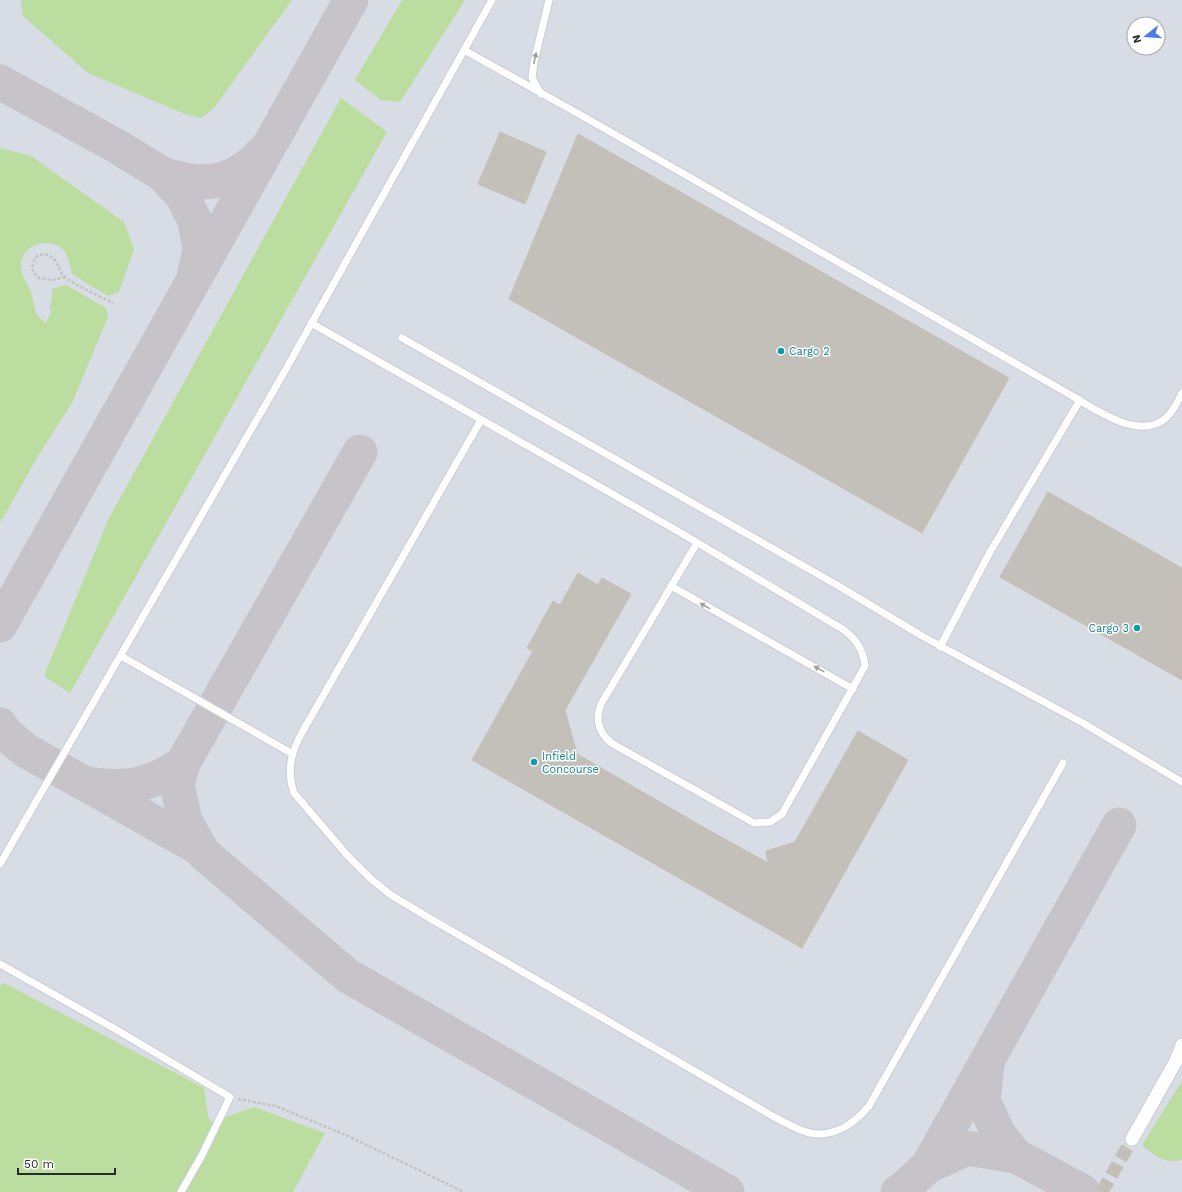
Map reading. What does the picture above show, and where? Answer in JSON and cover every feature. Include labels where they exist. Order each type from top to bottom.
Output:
[{"type":"street","points":[[1132,1139],[1176,1060],[1182,1046]]},
{"type":"lane","points":[[0,864],[121,656],[311,323],[492,0]]},
{"type":"lane","points":[[542,94],[532,78],[534,62],[549,0]]},
{"type":"lane","points":[[464,50],[1080,400],[1124,423],[1139,427],[1154,425],[1166,417],[1182,393]]},
{"type":"lane","points":[[311,323],[697,543],[853,636],[860,645],[864,655],[865,666],[782,814],[770,822],[754,822],[613,744],[605,738],[600,731],[598,712],[697,543]]},
{"type":"lane","points":[[402,338],[837,586],[940,647],[1083,723],[1182,782]]},
{"type":"lane","points":[[940,647],[990,552],[1080,400]]},
{"type":"lane","points":[[481,420],[464,446],[291,753],[290,780],[294,793],[347,855],[371,879],[391,895],[776,1118],[810,1133],[824,1133],[850,1125],[869,1106],[1064,763]]},
{"type":"lane","points":[[671,586],[852,689]]},
{"type":"lane","points":[[121,656],[291,753]]},
{"type":"lane","points":[[0,964],[117,1030],[230,1097],[202,1155],[181,1192]]},
{"type":"path","points":[[65,277],[53,280],[39,278],[33,270],[32,265],[34,260],[38,255],[45,254],[57,262],[65,277],[113,303]]},
{"type":"path","points":[[230,1097],[276,1106],[348,1136],[464,1192]]},
{"type":"shaded area","points":[[0,0],[1182,0],[1182,1192],[0,1192]]},
{"type":"green space","points":[[21,0],[292,0],[214,108],[201,118],[187,115],[88,73],[23,16]]},
{"type":"green space","points":[[402,0],[465,0],[400,102],[381,100],[355,80]]},
{"type":"green space","points":[[341,98],[387,132],[70,693],[44,676],[108,520]]},
{"type":"green space","points":[[0,148],[31,156],[124,222],[134,249],[119,292],[108,296],[72,274],[67,255],[63,249],[54,244],[41,243],[36,245],[30,248],[23,257],[21,263],[22,274],[31,292],[37,313],[46,323],[52,310],[49,309],[52,300],[52,289],[66,285],[106,308],[108,317],[72,403],[38,456],[0,523]]},
{"type":"green space","points":[[4,983],[204,1088],[208,1116],[211,1122],[254,1107],[325,1133],[293,1192],[0,1192],[0,986]]},
{"type":"green space","points":[[1182,1081],[1182,1159],[1171,1161],[1156,1156],[1142,1145]]},
{"type":"building","points":[[500,132],[546,152],[525,204],[478,184]]},
{"type":"building","name":"Cargo 2","points":[[578,134],[1009,378],[922,533],[509,299]]},
{"type":"building","name":"Cargo 3","points":[[1048,492],[1182,568],[1182,680],[1000,577]]},
{"type":"building","name":"Infield Concourse","points":[[578,573],[598,585],[602,578],[631,594],[565,710],[577,754],[705,828],[768,863],[766,851],[795,842],[858,731],[908,760],[802,948],[472,760],[533,651],[527,648],[553,601],[560,605]]},
{"type":"taxiway","points":[[0,625],[351,0]]},
{"type":"taxiway","points":[[0,82],[118,147],[162,174],[182,195],[195,221],[200,250],[195,272]]},
{"type":"taxiway","points":[[162,174],[190,181],[215,181],[227,178],[239,172],[251,164],[262,153]]},
{"type":"taxiway","points":[[360,452],[183,763],[177,785],[185,821],[203,853],[348,976],[727,1192]]},
{"type":"taxiway","points":[[0,725],[6,734],[25,750],[201,849]]},
{"type":"taxiway","points":[[88,784],[102,786],[126,786],[138,784],[160,777],[183,763]]},
{"type":"taxiway","points":[[928,1166],[1119,825]]},
{"type":"taxiway","points":[[987,1063],[983,1101],[999,1135],[1016,1156]]},
{"type":"taxiway","points":[[898,1192],[928,1166],[967,1148],[1016,1156],[1083,1192]]},
{"type":"tunnel","points":[[1102,1192],[1132,1139]]},
{"type":"place","name":"Cargo 2","points":[[781,351]]},
{"type":"place","name":"Cargo 3","points":[[1137,628]]},
{"type":"place","name":"Infield Concourse","points":[[534,762]]}]
